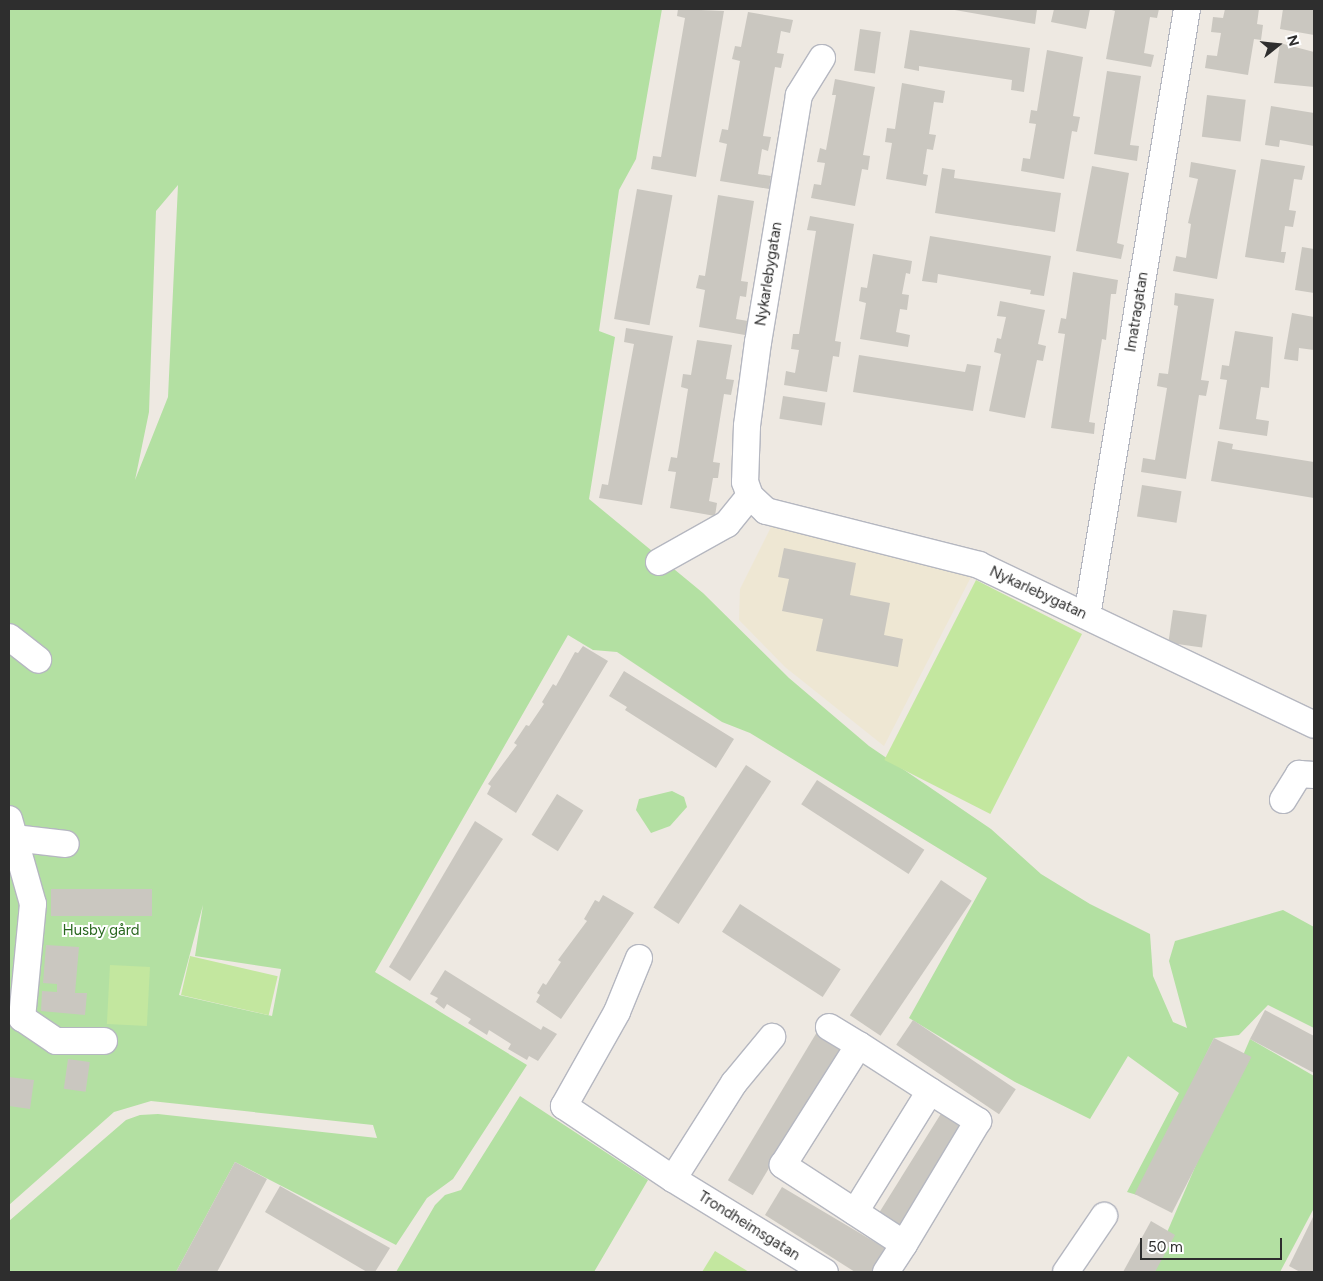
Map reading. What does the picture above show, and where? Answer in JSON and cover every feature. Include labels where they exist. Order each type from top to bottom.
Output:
[{"type":"street","name":"Imatragatan","points":[[1087,616],[1187,9]]},
{"type":"street","name":"Nykarlebygatan","points":[[822,58],[799,94],[758,342],[747,426],[745,482],[750,496],[766,511],[979,565],[1314,725]]},
{"type":"street","points":[[659,562],[727,524],[750,496]]},
{"type":"street","points":[[9,637],[38,660]]},
{"type":"street","points":[[1284,800],[1299,774],[1314,775]]},
{"type":"street","points":[[11,829],[66,844]]},
{"type":"street","points":[[11,829],[33,904],[20,936],[17,983],[22,1018],[56,1041],[104,1041]]},
{"type":"street","name":"Trondheimsgatan","points":[[639,958],[617,1012],[564,1106],[674,1179],[825,1272]]},
{"type":"street","points":[[829,1027],[978,1121],[886,1272]]},
{"type":"street","points":[[674,1179],[734,1083],[772,1037]]},
{"type":"street","points":[[859,1045],[783,1165],[904,1244]]},
{"type":"street","points":[[855,1212],[930,1091]]},
{"type":"street","points":[[1066,1272],[1104,1216]]},
{"type":"shaded area","points":[[774,521],[971,577],[884,746],[785,667],[739,620],[740,589]]},
{"type":"green space","points":[[9,9],[662,9],[636,159],[619,190],[599,331],[615,337],[589,499],[703,593],[789,678],[869,746],[991,829],[1041,874],[1090,904],[1150,934],[1153,976],[1173,1022],[1187,1028],[1169,961],[1175,941],[1283,910],[1314,927],[1314,1028],[1268,1005],[1239,1035],[1214,1038],[1137,1195],[1127,1192],[1179,1093],[1128,1056],[1090,1119],[1015,1082],[909,1018],[987,878],[750,733],[722,722],[617,652],[593,650],[568,635],[375,972],[527,1065],[453,1179],[427,1198],[396,1245],[235,1162],[176,1272],[9,1272],[9,1221],[126,1120],[140,1115],[158,1114],[377,1138],[373,1125],[151,1101],[114,1112],[9,1205]],"holes":[[[178,185],[168,397],[135,480],[149,412],[156,211]],[[203,905],[195,956],[281,969],[272,1016],[179,995]]]},
{"type":"green space","points":[[976,580],[1082,634],[990,814],[884,760]]},
{"type":"green space","points":[[672,791],[684,797],[687,807],[670,826],[651,833],[636,810],[639,799]]},
{"type":"green space","points":[[190,956],[278,976],[269,1015],[181,995]]},
{"type":"green space","points":[[110,965],[150,967],[147,1026],[107,1024]]},
{"type":"green space","points":[[1250,1039],[1314,1076],[1314,1208],[1280,1272],[1150,1272]]},
{"type":"green space","points":[[520,1096],[648,1180],[594,1272],[396,1272],[435,1205],[445,1195],[461,1190]]},
{"type":"green space","points":[[715,1251],[749,1272],[702,1272]]},
{"type":"building","points":[[678,9],[724,11],[696,177],[651,169],[653,156],[661,157],[685,18],[677,16]]},
{"type":"building","points":[[949,9],[1037,9],[1035,24]]},
{"type":"building","points":[[1054,9],[1090,9],[1086,29],[1051,22]]},
{"type":"building","points":[[1108,9],[1159,9],[1157,18],[1150,17],[1144,53],[1154,55],[1151,67],[1106,59],[1115,11]]},
{"type":"building","points":[[1225,9],[1259,9],[1257,24],[1263,25],[1261,40],[1254,39],[1248,75],[1205,68],[1207,55],[1217,56],[1221,33],[1211,32],[1213,17],[1223,18]]},
{"type":"building","points":[[1283,9],[1314,9],[1314,35],[1280,29]]},
{"type":"building","points":[[748,12],[793,20],[790,33],[781,31],[777,53],[784,54],[781,68],[775,67],[763,136],[771,137],[768,151],[762,149],[758,174],[771,176],[769,189],[720,181],[727,144],[719,142],[722,129],[728,130],[740,61],[732,59],[735,46],[741,47]]},
{"type":"building","points":[[860,29],[881,32],[875,74],[854,71]]},
{"type":"building","points":[[910,30],[1030,48],[1024,92],[1011,90],[1012,80],[919,66],[919,71],[904,68]]},
{"type":"building","points":[[1280,43],[1314,52],[1314,87],[1274,83]]},
{"type":"building","points":[[1047,50],[1083,57],[1073,116],[1080,117],[1077,132],[1072,131],[1064,179],[1021,171],[1023,158],[1030,159],[1036,124],[1029,123],[1031,110],[1037,111]]},
{"type":"building","points":[[1107,71],[1141,76],[1130,145],[1139,146],[1137,161],[1094,154]]},
{"type":"building","points":[[835,79],[875,87],[863,155],[870,156],[868,170],[862,169],[855,206],[811,198],[814,184],[821,185],[825,163],[817,162],[820,148],[826,150],[836,95],[832,95]]},
{"type":"building","points":[[902,83],[945,91],[943,103],[934,102],[929,134],[936,135],[933,150],[927,149],[923,174],[928,175],[926,186],[886,179],[892,143],[885,142],[887,128],[895,129]]},
{"type":"building","points":[[1207,95],[1246,100],[1241,141],[1202,137]]},
{"type":"building","points":[[1271,106],[1314,113],[1314,146],[1280,140],[1279,147],[1265,145]]},
{"type":"building","points":[[1261,159],[1305,166],[1302,180],[1294,179],[1289,210],[1296,211],[1293,227],[1285,226],[1281,252],[1286,252],[1284,263],[1245,257]]},
{"type":"building","points":[[1191,162],[1236,170],[1217,279],[1173,271],[1176,256],[1186,258],[1191,224],[1188,223],[1198,179],[1189,177]]},
{"type":"building","points":[[1092,166],[1129,173],[1117,243],[1124,245],[1121,259],[1076,251]]},
{"type":"building","points":[[942,168],[955,170],[954,178],[1061,193],[1055,232],[935,213]]},
{"type":"building","points":[[637,189],[672,195],[650,325],[614,319]]},
{"type":"building","points":[[718,195],[754,201],[741,281],[748,282],[746,297],[740,296],[736,319],[748,321],[745,335],[699,327],[705,290],[696,288],[699,275],[705,276]]},
{"type":"building","points":[[810,216],[854,224],[835,341],[841,342],[839,357],[833,356],[827,392],[784,385],[786,371],[795,373],[799,350],[791,349],[793,334],[799,334],[816,231],[807,230]]},
{"type":"building","points":[[930,236],[1051,256],[1044,296],[1030,294],[1031,290],[938,274],[937,283],[922,281]]},
{"type":"building","points":[[1302,247],[1314,249],[1314,293],[1295,290]]},
{"type":"building","points":[[873,254],[912,261],[910,274],[906,273],[902,294],[909,295],[907,310],[900,309],[896,332],[910,335],[908,347],[860,339],[866,303],[859,301],[861,287],[867,288]]},
{"type":"building","points":[[1073,272],[1118,280],[1116,294],[1111,294],[1106,340],[1102,339],[1089,422],[1095,423],[1094,434],[1051,428],[1065,334],[1058,333],[1061,318],[1066,319]]},
{"type":"building","points":[[1175,293],[1214,299],[1201,380],[1209,381],[1206,396],[1199,395],[1186,479],[1141,472],[1143,458],[1155,460],[1167,388],[1157,386],[1159,373],[1168,374],[1178,306],[1174,305]]},
{"type":"building","points":[[1000,301],[1045,310],[1038,344],[1046,346],[1043,361],[1037,360],[1025,418],[989,411],[1001,354],[994,352],[997,338],[1001,339],[1006,317],[997,316]]},
{"type":"building","points":[[1292,313],[1314,317],[1314,350],[1299,348],[1298,361],[1284,359]]},
{"type":"building","points":[[626,328],[673,336],[642,505],[599,498],[602,484],[608,485],[634,344],[624,342]]},
{"type":"building","points":[[1235,331],[1273,337],[1269,388],[1261,387],[1256,419],[1269,421],[1267,436],[1219,429],[1227,380],[1220,379],[1222,365],[1229,366]]},
{"type":"building","points":[[697,340],[732,345],[726,379],[734,380],[731,395],[724,394],[713,462],[720,463],[718,478],[713,478],[709,501],[717,503],[715,516],[670,508],[676,472],[668,471],[671,457],[677,458],[688,389],[681,387],[683,374],[691,375]]},
{"type":"building","points":[[859,355],[965,372],[967,364],[981,366],[973,411],[853,392]]},
{"type":"building","points":[[783,396],[825,403],[822,425],[779,419]]},
{"type":"building","points":[[1218,441],[1233,444],[1232,449],[1314,462],[1314,498],[1211,481]]},
{"type":"building","points":[[1142,485],[1182,491],[1177,523],[1137,517]]},
{"type":"building","points":[[784,548],[856,563],[850,595],[890,603],[884,635],[903,639],[898,667],[816,651],[823,619],[782,611],[789,579],[778,577]]},
{"type":"building","points":[[1173,610],[1207,615],[1202,647],[1168,643]]},
{"type":"building","points":[[583,646],[608,661],[516,813],[487,794],[491,786],[488,784],[517,745],[514,743],[526,725],[529,726],[544,704],[542,702],[553,684],[556,686],[575,652],[578,653]]},
{"type":"building","points":[[624,671],[734,739],[716,768],[625,710],[627,707],[609,696]]},
{"type":"building","points":[[746,765],[771,781],[679,924],[653,908]]},
{"type":"building","points":[[817,780],[924,850],[909,874],[801,804]]},
{"type":"building","points":[[557,794],[583,810],[558,851],[532,835]]},
{"type":"building","points":[[475,821],[503,839],[410,981],[389,967]]},
{"type":"building","points":[[941,880],[972,901],[881,1036],[850,1015]]},
{"type":"building","points":[[51,889],[152,889],[152,916],[51,916]]},
{"type":"building","points":[[603,895],[634,913],[561,1019],[536,1002],[540,995],[537,993],[543,983],[546,985],[561,962],[558,960],[587,921],[584,919],[595,900],[599,902]]},
{"type":"building","points":[[740,904],[841,969],[823,997],[722,932]]},
{"type":"building","name":"Husby gård","points":[[46,945],[79,947],[75,993],[87,993],[85,1015],[41,1011],[42,991],[57,992],[57,984],[43,983]]},
{"type":"building","points":[[445,970],[541,1030],[543,1026],[557,1034],[538,1061],[529,1056],[527,1060],[508,1049],[511,1044],[489,1030],[487,1035],[468,1023],[471,1019],[447,1004],[444,1009],[435,1002],[438,998],[430,994]]},
{"type":"building","points":[[1265,1010],[1314,1036],[1314,1073],[1250,1039]]},
{"type":"building","points":[[913,1020],[1016,1089],[999,1114],[896,1045]]},
{"type":"building","points":[[817,1032],[842,1047],[753,1195],[728,1180]]},
{"type":"building","points":[[1214,1038],[1251,1057],[1172,1213],[1135,1194]]},
{"type":"building","points":[[68,1059],[90,1062],[86,1092],[64,1089]]},
{"type":"building","points":[[9,1077],[34,1080],[30,1109],[9,1106]]},
{"type":"building","points":[[947,1104],[974,1121],[904,1233],[877,1216]]},
{"type":"building","points":[[235,1162],[267,1179],[217,1272],[176,1272]]},
{"type":"building","points":[[280,1186],[390,1248],[375,1272],[367,1272],[265,1212]]},
{"type":"building","points":[[782,1187],[890,1251],[877,1272],[855,1272],[765,1215]]},
{"type":"building","points":[[1314,1215],[1314,1272],[1300,1272],[1289,1266]]},
{"type":"building","points":[[1151,1221],[1175,1235],[1155,1272],[1123,1272]]}]
